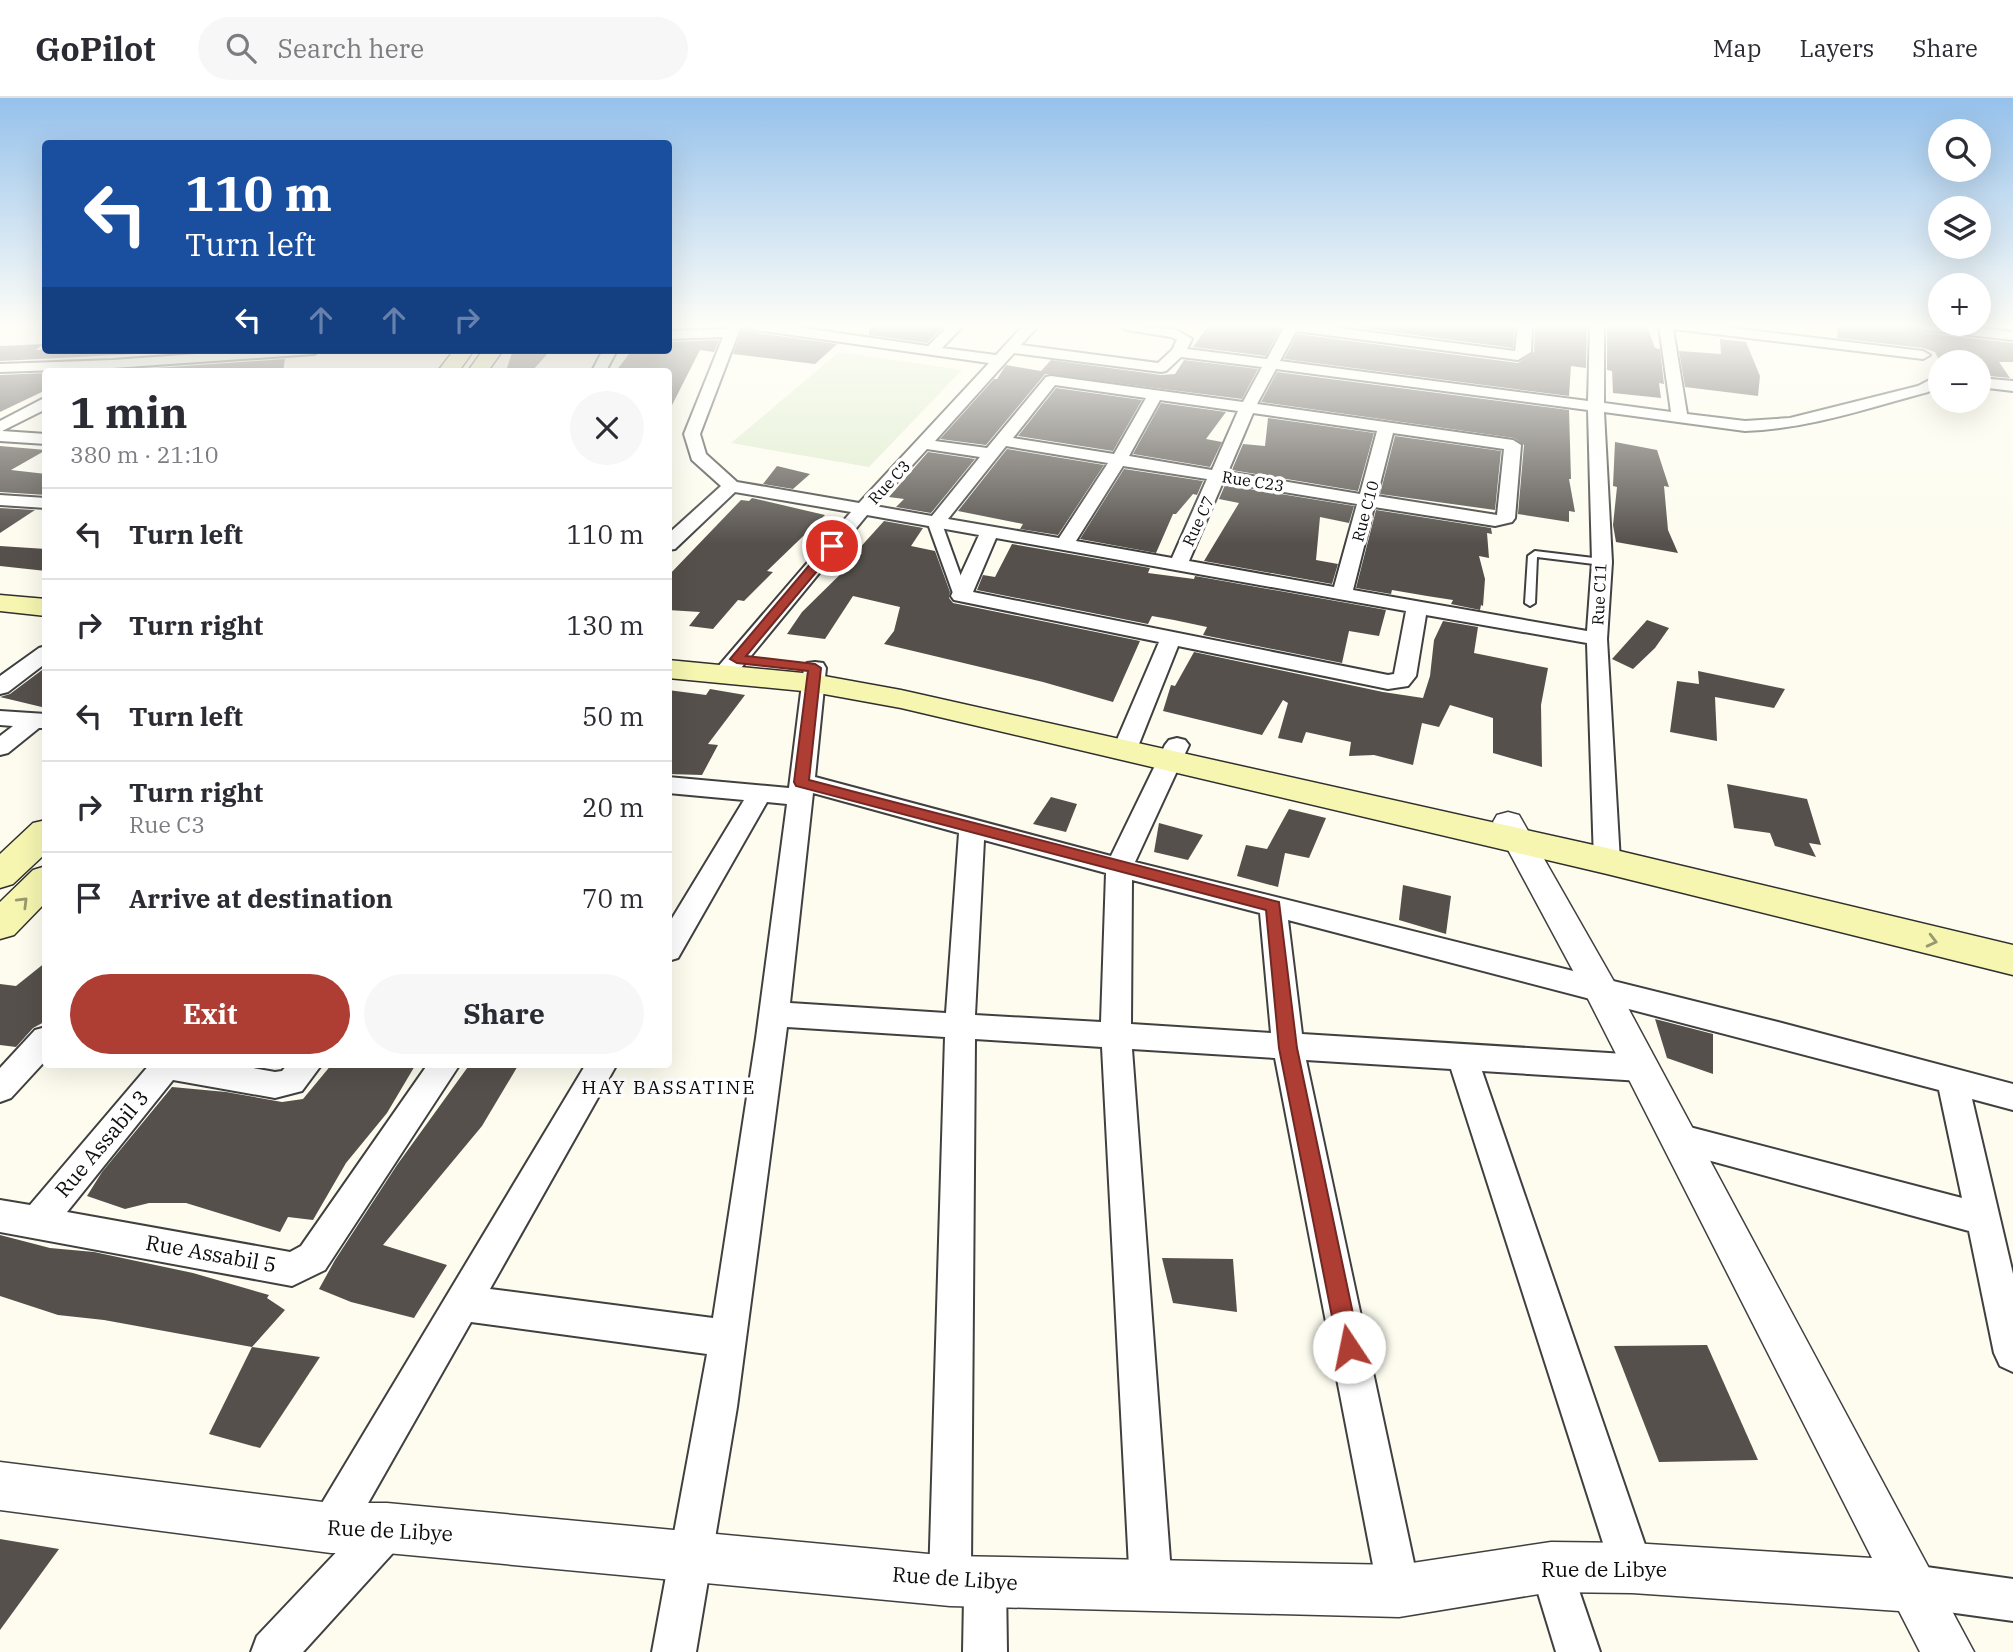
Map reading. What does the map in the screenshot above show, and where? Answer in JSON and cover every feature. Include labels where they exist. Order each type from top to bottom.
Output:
[{"type":"main road","points":[[0,590],[42,594]]},
{"type":"main road","points":[[0,603],[42,608]]},
{"type":"main road","points":[[672,654],[730,667],[814,676],[901,699],[1128,742],[1606,852],[2013,935]]},
{"type":"main road","points":[[672,669],[730,667]]},
{"type":"main road","points":[[0,875],[42,836]]},
{"type":"main road","points":[[1606,852],[2013,960]]},
{"type":"main road","points":[[0,925],[42,883]]},
{"type":"street","points":[[702,399],[686,434],[698,456],[731,486],[1597,639]]},
{"type":"street","name":"Rue C3","points":[[730,667],[864,508],[965,399]]},
{"type":"street","points":[[935,521],[1036,399]]},
{"type":"street","points":[[1065,545],[1119,460],[1153,399]]},
{"type":"street","points":[[1188,399],[1512,444],[1506,518],[1503,520]]},
{"type":"street","name":"Rue C7","points":[[1178,565],[1252,399]]},
{"type":"street","points":[[1530,399],[1745,426],[1773,425],[1883,399]]},
{"type":"street","name":"Rue C11","points":[[1596,399],[1602,562],[1597,639],[1606,852]]},
{"type":"street","points":[[1677,399],[1680,418]]},
{"type":"street","points":[[0,427],[42,404]]},
{"type":"street","name":"Rue C10","points":[[1342,594],[1387,427]]},
{"type":"street","points":[[0,436],[42,439]]},
{"type":"street","name":"Rue C23","points":[[925,444],[997,447],[1119,460],[1503,520]]},
{"type":"street","points":[[672,541],[731,486]]},
{"type":"street","points":[[0,500],[42,503]]},
{"type":"street","points":[[935,521],[961,596]]},
{"type":"street","points":[[961,596],[990,531]]},
{"type":"street","points":[[961,596],[1388,682],[1400,681],[1405,676],[1417,608]]},
{"type":"street","points":[[1128,742],[1171,639]]},
{"type":"street","points":[[0,687],[42,655]]},
{"type":"street","points":[[674,1652],[693,1555],[728,1338],[773,1014],[814,676]]},
{"type":"street","points":[[0,718],[40,721]]},
{"type":"street","points":[[0,748],[40,721]]},
{"type":"street","points":[[1151,1587],[1116,1035],[1119,867],[1174,753]]},
{"type":"street","points":[[672,785],[760,794],[800,790],[972,829],[1600,988],[2013,1097]]},
{"type":"street","points":[[672,943],[760,794]]},
{"type":"street","points":[[972,829],[960,1027],[967,1581],[985,1652]]},
{"type":"street","points":[[1514,832],[1600,988],[1948,1652]]},
{"type":"street","points":[[1273,906],[1288,1048],[1399,1591]]},
{"type":"street","points":[[773,1014],[1641,1068]]},
{"type":"street","points":[[0,1089],[42,1043]]},
{"type":"street","points":[[1463,1059],[1632,1568]]},
{"type":"street","name":"Rue Assabil 3","points":[[37,1223],[165,1068]]},
{"type":"street","points":[[183,1068],[275,1085],[291,1082],[303,1068]]},
{"type":"street","name":"Rue Assabil 5","points":[[0,1216],[292,1269],[313,1258],[442,1068]]},
{"type":"street","points":[[331,1528],[600,1068]]},
{"type":"street","points":[[1952,1079],[2013,1353]]},
{"type":"street","points":[[1678,1138],[1983,1219]]},
{"type":"street","points":[[462,1303],[728,1338]]},
{"type":"street","name":"Rue de Libye","points":[[0,1486],[331,1528],[387,1528],[967,1581],[1399,1591],[1552,1567],[1632,1568],[1912,1586]]},
{"type":"street","points":[[273,1652],[387,1528]]},
{"type":"street","points":[[1552,1567],[1578,1652]]},
{"type":"street","points":[[1912,1586],[2013,1600]]},
{"type":"lane","points":[[1530,603],[1532,556],[1535,554],[1602,562]]},
{"type":"green space","points":[[784,399],[935,399],[869,467],[731,443]]},
{"type":"building","points":[[0,399],[28,399],[0,412]]},
{"type":"building","points":[[976,399],[1025,399],[986,445],[940,439]]},
{"type":"building","points":[[1048,399],[1142,400],[1113,451],[1018,436]]},
{"type":"building","points":[[1263,399],[1481,399],[1569,410],[1569,479],[1575,512],[1569,511],[1569,522],[1518,514],[1524,445],[1514,438],[1261,402]]},
{"type":"building","points":[[1161,403],[1226,412],[1206,439],[1222,442],[1210,467],[1133,454]]},
{"type":"building","points":[[1268,418],[1374,433],[1358,491],[1232,470],[1243,444],[1265,446]]},
{"type":"building","points":[[1395,436],[1501,451],[1495,510],[1380,494]]},
{"type":"building","points":[[1615,442],[1657,450],[1669,487],[1664,486],[1668,530],[1678,553],[1616,542],[1613,525],[1617,487],[1613,486]]},
{"type":"building","points":[[0,446],[42,450],[42,452],[11,470],[42,474],[42,495],[0,492]]},
{"type":"building","points":[[1007,449],[1104,465],[1058,535],[1020,529],[1023,524],[958,511]]},
{"type":"building","points":[[928,452],[975,459],[931,513],[896,507],[904,499],[889,497]]},
{"type":"building","points":[[777,466],[810,474],[793,489],[763,484]]},
{"type":"building","points":[[1124,469],[1203,481],[1197,495],[1193,494],[1176,514],[1173,514],[1156,553],[1080,539]]},
{"type":"building","points":[[1225,485],[1354,506],[1349,523],[1320,517],[1316,560],[1338,564],[1332,584],[1204,561],[1239,503],[1219,499]]},
{"type":"building","points":[[752,498],[825,515],[767,571],[773,572],[744,601],[738,600],[713,629],[689,626],[700,612],[672,610],[672,572],[741,500],[749,501]]},
{"type":"building","points":[[0,508],[35,510],[0,533]]},
{"type":"building","points":[[1376,510],[1491,528],[1492,534],[1487,533],[1489,558],[1479,556],[1485,579],[1483,606],[1481,605],[1480,610],[1451,604],[1453,600],[1392,590],[1391,594],[1356,588]]},
{"type":"building","points":[[884,521],[923,528],[911,546],[935,551],[950,592],[949,598],[953,603],[1140,641],[1113,702],[1043,682],[884,644],[894,631],[900,607],[853,596],[825,639],[787,634],[802,612],[862,553],[856,552]]},
{"type":"building","points":[[1012,544],[1150,568],[1148,573],[1194,579],[1195,576],[1386,610],[1379,636],[1349,631],[1342,663],[1203,635],[1207,627],[1174,620],[1152,616],[1148,624],[977,590],[983,575],[995,577]]},
{"type":"building","points":[[0,546],[42,549],[42,571],[0,566]]},
{"type":"building","points":[[1647,620],[1669,628],[1655,648],[1633,669],[1612,659]]},
{"type":"building","points":[[1443,621],[1478,627],[1474,653],[1548,668],[1541,705],[1542,767],[1493,753],[1493,718],[1450,705],[1439,727],[1422,723],[1413,765],[1374,755],[1349,756],[1351,742],[1306,732],[1302,743],[1278,738],[1288,703],[1283,700],[1262,735],[1163,711],[1171,685],[1175,686],[1194,652],[1423,698],[1430,676],[1434,640]]},
{"type":"building","points":[[42,670],[42,707],[0,697],[10,694]]},
{"type":"building","points":[[1698,671],[1785,689],[1774,708],[1715,697],[1717,741],[1670,732],[1677,681],[1699,684]]},
{"type":"building","points":[[710,689],[745,695],[708,744],[718,745],[702,775],[672,774],[672,691],[706,695]]},
{"type":"building","points":[[1727,784],[1807,799],[1821,845],[1809,843],[1816,857],[1775,846],[1770,833],[1734,828]]},
{"type":"building","points":[[1051,797],[1077,804],[1066,832],[1033,824]]},
{"type":"building","points":[[1289,809],[1326,818],[1309,858],[1285,853],[1278,887],[1237,876],[1246,845],[1267,849]]},
{"type":"building","points":[[1159,823],[1203,835],[1188,860],[1154,852]]},
{"type":"building","points":[[1403,885],[1451,896],[1446,934],[1399,920]]},
{"type":"building","points":[[42,965],[42,1023],[33,1028],[16,1047],[0,1045],[0,984],[16,986]]},
{"type":"building","points":[[1655,1019],[1713,1034],[1713,1074],[1667,1058]]},
{"type":"building","points":[[329,1068],[414,1068],[387,1113],[346,1163],[313,1220],[288,1217],[280,1232],[186,1203],[149,1203],[125,1209],[87,1196],[102,1172],[172,1087],[226,1092],[282,1102],[303,1099]]},
{"type":"building","points":[[467,1068],[517,1068],[482,1126],[383,1245],[447,1265],[414,1318],[351,1302],[319,1289],[397,1165]]},
{"type":"building","points":[[0,1235],[50,1248],[94,1252],[193,1273],[269,1295],[267,1298],[285,1310],[252,1347],[104,1320],[58,1315],[0,1296]]},
{"type":"building","points":[[1162,1258],[1233,1259],[1237,1312],[1173,1303]]},
{"type":"building","points":[[1707,1345],[1758,1460],[1659,1462],[1614,1346]]},
{"type":"building","points":[[252,1347],[320,1357],[260,1448],[209,1434]]},
{"type":"building","points":[[0,1539],[59,1549],[0,1630]]},
{"type":"district","name":"HAY BASSATINE","points":[[669,1087]]},
{"type":"route","points":[[832,546],[737,659],[815,668],[802,782],[972,829],[1273,906],[1288,1048],[1349,1347]]}]
